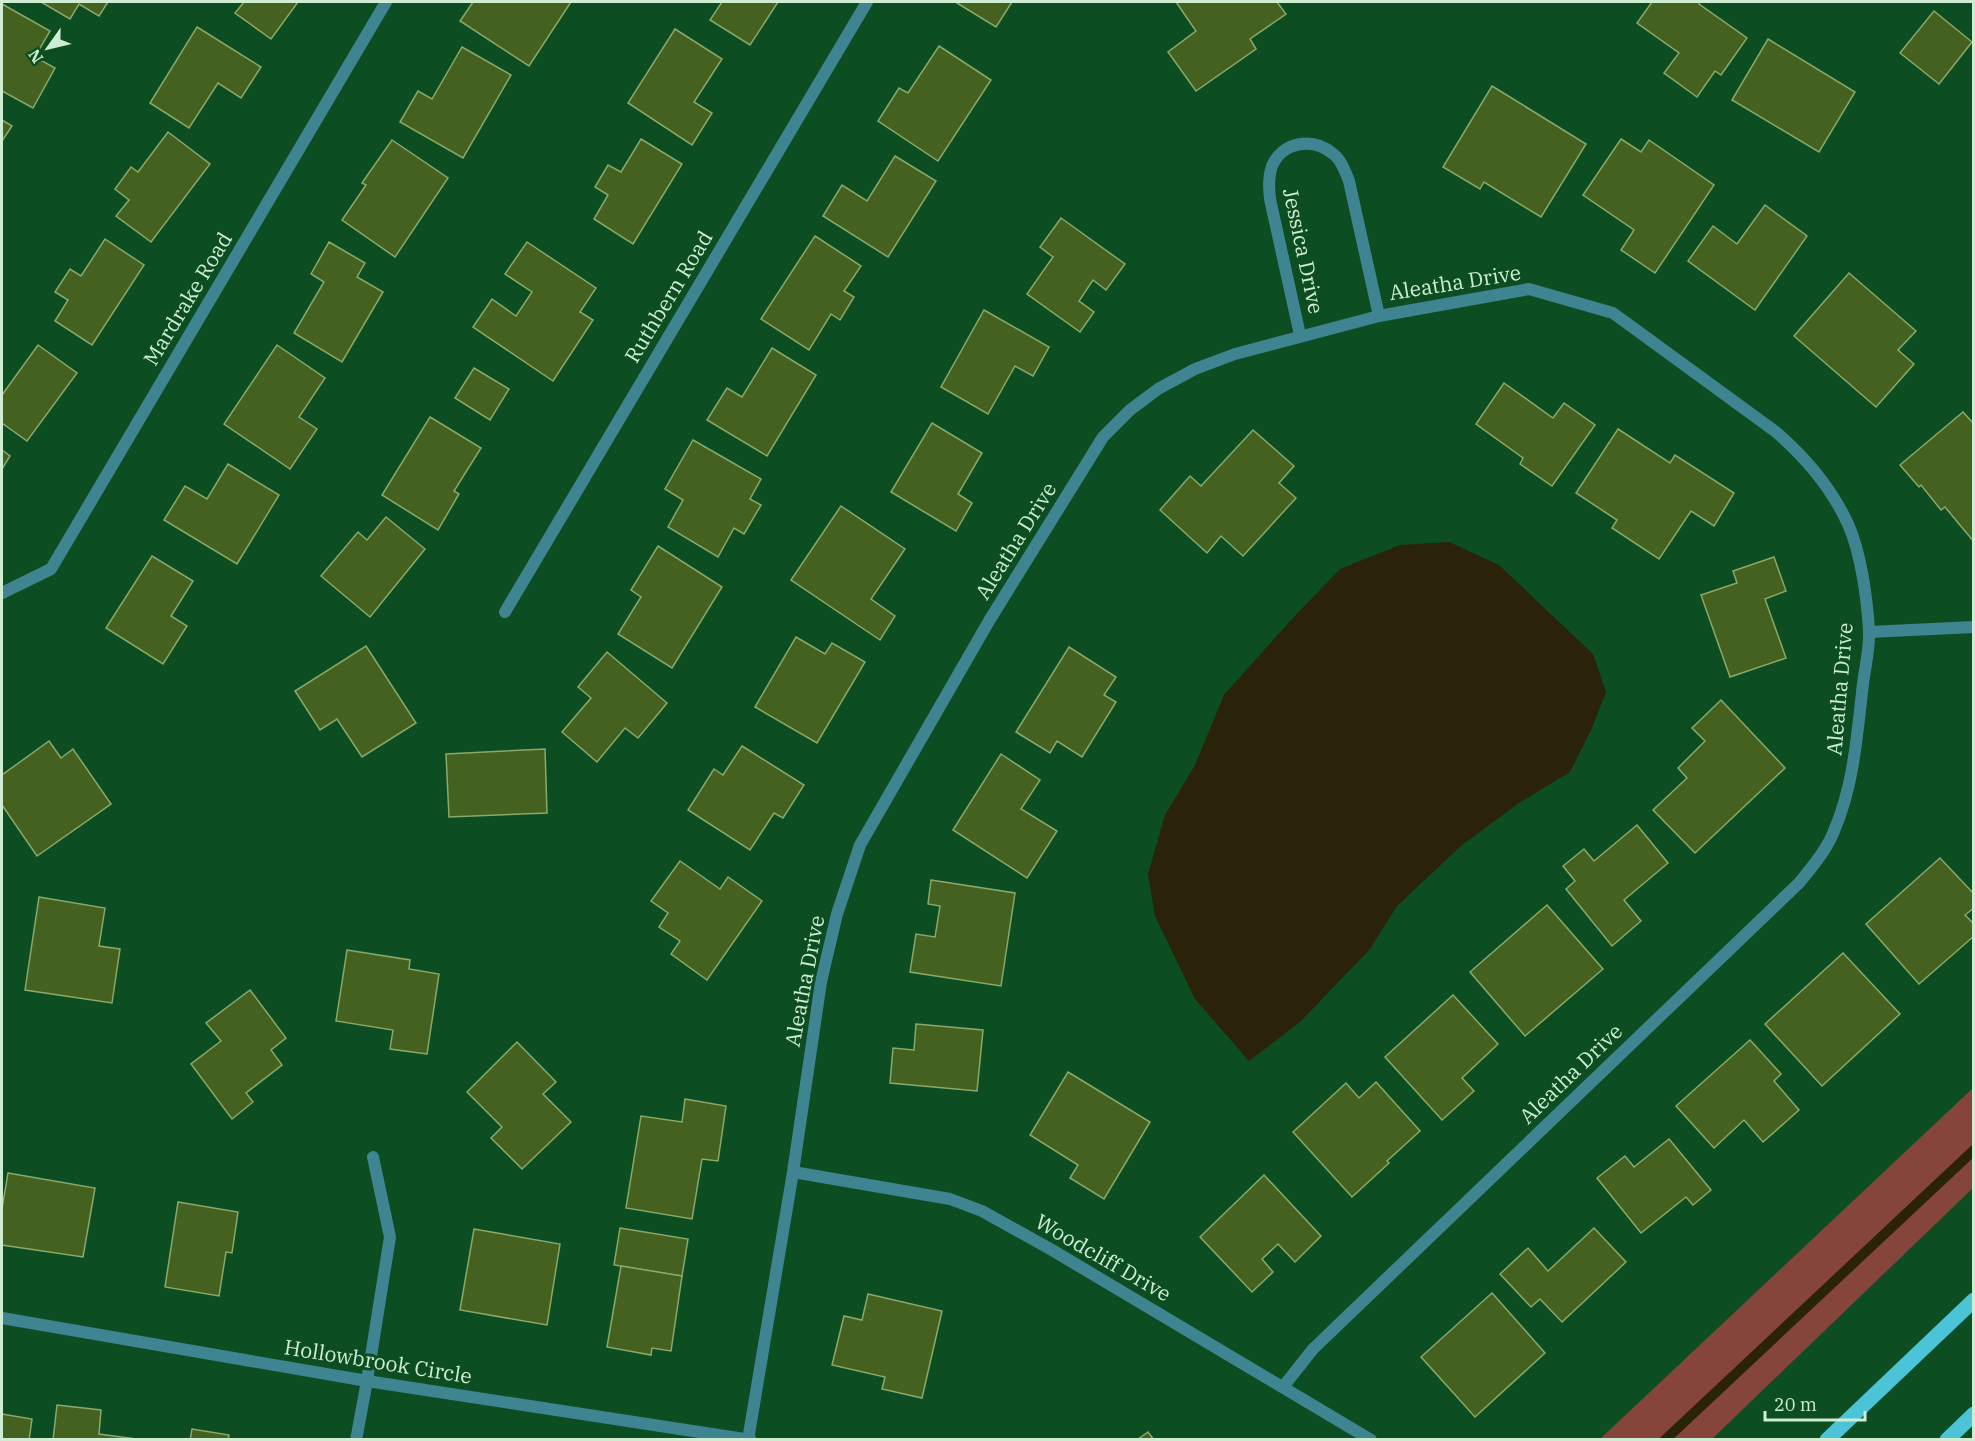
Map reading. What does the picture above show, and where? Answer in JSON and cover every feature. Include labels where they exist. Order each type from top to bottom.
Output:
[{"type":"main road","points":[[1827,1440],[1974,1300]]},
{"type":"main road","points":[[1947,1440],[1974,1414]]},
{"type":"street","name":"Mardrake Road","points":[[2,593],[51,569],[386,2]]},
{"type":"street","name":"Ruthbern Road","points":[[505,612],[867,2]]},
{"type":"street","name":"Jessica Drive","points":[[1300,336],[1270,199],[1269,179],[1272,166],[1280,154],[1288,147],[1299,144],[1323,147],[1334,153],[1342,165],[1349,181],[1379,316]]},
{"type":"street","name":"Aleatha Drive","points":[[749,1439],[793,1172],[821,982],[837,914],[860,845],[989,621],[1103,437],[1130,410],[1158,389],[1195,369],[1235,354],[1379,316],[1528,289],[1613,313],[1776,432],[1799,452],[1835,498],[1849,525],[1857,550],[1869,632],[1853,768],[1834,832],[1818,859],[1798,883],[1313,1349],[1283,1387]]},
{"type":"street","points":[[1869,632],[1974,627]]},
{"type":"street","points":[[356,1440],[368,1381],[390,1237],[373,1157]]},
{"type":"street","name":"Woodcliff Drive","points":[[793,1172],[950,1198],[982,1211],[1371,1440]]},
{"type":"street","name":"Hollowbrook Circle","points":[[2,1318],[368,1381],[749,1439]]},
{"type":"shaded area","points":[[1449,542],[1499,565],[1593,654],[1606,692],[1592,728],[1570,772],[1519,803],[1462,845],[1397,906],[1370,949],[1300,1022],[1249,1061],[1195,999],[1155,916],[1148,874],[1165,815],[1195,765],[1224,695],[1340,569],[1400,545]]},
{"type":"shaded area","points":[[1973,1088],[1973,1188],[1712,1439],[1600,1439]]},
{"type":"building","points":[[41,2],[108,2],[99,16],[79,4],[70,19]]},
{"type":"building","points":[[244,2],[298,2],[271,39],[235,13]]},
{"type":"building","points":[[473,2],[571,2],[529,66],[460,21]]},
{"type":"building","points":[[722,2],[778,2],[750,45],[710,20]]},
{"type":"building","points":[[958,2],[1012,2],[996,27]]},
{"type":"building","points":[[1176,2],[1277,2],[1286,14],[1250,39],[1256,49],[1196,91],[1168,52],[1196,31]]},
{"type":"building","points":[[1652,2],[1700,2],[1699,4],[1747,38],[1721,75],[1715,71],[1697,97],[1664,73],[1679,53],[1637,23]]},
{"type":"building","points":[[2,4],[50,31],[35,57],[55,68],[33,108],[2,91]]},
{"type":"building","points":[[1934,11],[1972,42],[1939,84],[1900,53]]},
{"type":"building","points":[[197,27],[261,67],[241,98],[218,83],[189,128],[150,103]]},
{"type":"building","points":[[675,29],[722,59],[694,102],[712,113],[692,145],[628,103]]},
{"type":"building","points":[[1768,39],[1855,92],[1819,152],[1732,100]]},
{"type":"building","points":[[939,46],[991,80],[938,161],[878,121],[899,88],[908,93]]},
{"type":"building","points":[[462,47],[511,75],[463,158],[400,122],[418,91],[432,99]]},
{"type":"building","points":[[1492,86],[1586,144],[1541,217],[1484,182],[1480,189],[1443,167]]},
{"type":"building","points":[[2,120],[12,126],[2,141]]},
{"type":"building","points":[[168,132],[210,164],[151,242],[116,216],[129,200],[115,189],[131,167],[138,172]]},
{"type":"building","points":[[641,139],[682,164],[633,244],[594,219],[608,195],[595,187],[608,165],[621,172]]},
{"type":"building","points":[[1621,139],[1641,152],[1649,140],[1714,185],[1655,273],[1621,250],[1634,230],[1583,195]]},
{"type":"building","points":[[392,140],[448,178],[395,257],[342,220],[366,185],[362,183]]},
{"type":"building","points":[[895,156],[936,181],[888,257],[823,216],[842,185],[867,201]]},
{"type":"building","points":[[1765,205],[1807,236],[1755,310],[1688,261],[1713,226],[1737,244]]},
{"type":"building","points":[[1061,218],[1125,264],[1106,290],[1093,280],[1079,301],[1094,312],[1080,332],[1027,294],[1053,257],[1040,247]]},
{"type":"building","points":[[815,236],[861,266],[844,291],[854,297],[840,320],[831,314],[809,350],[761,319]]},
{"type":"building","points":[[105,239],[144,265],[92,345],[55,321],[68,300],[55,292],[70,269],[81,276]]},
{"type":"building","points":[[329,242],[365,263],[357,277],[383,292],[342,362],[294,333],[324,282],[311,274]]},
{"type":"building","points":[[527,242],[596,288],[580,312],[593,320],[553,381],[473,327],[492,299],[516,316],[532,292],[505,274]]},
{"type":"building","points":[[1849,273],[1916,331],[1898,350],[1914,364],[1876,407],[1794,336]]},
{"type":"building","points":[[984,310],[1049,347],[1033,376],[1015,366],[988,414],[941,387]]},
{"type":"building","points":[[38,345],[77,373],[27,441],[2,423],[2,395]]},
{"type":"building","points":[[277,345],[325,378],[299,417],[317,429],[290,469],[224,424]]},
{"type":"building","points":[[772,348],[816,375],[767,456],[707,420],[727,388],[742,397]]},
{"type":"building","points":[[474,368],[509,389],[490,420],[455,398]]},
{"type":"building","points":[[1504,383],[1553,418],[1564,403],[1595,425],[1552,486],[1520,464],[1523,458],[1476,424]]},
{"type":"building","points":[[1963,412],[1974,424],[1974,542],[1945,507],[1941,510],[1921,485],[1919,487],[1900,465]]},
{"type":"building","points":[[430,417],[481,448],[454,491],[459,494],[438,530],[382,495]]},
{"type":"building","points":[[932,423],[982,453],[958,494],[972,503],[956,531],[891,492]]},
{"type":"building","points":[[1618,429],[1670,463],[1675,455],[1734,493],[1714,526],[1691,511],[1659,559],[1612,528],[1617,520],[1576,493]]},
{"type":"building","points":[[1253,430],[1294,466],[1279,483],[1296,498],[1243,556],[1221,536],[1207,553],[1160,510],[1190,476],[1201,486]]},
{"type":"building","points":[[693,440],[761,479],[750,499],[761,505],[744,534],[734,528],[718,557],[668,527],[683,500],[665,489]]},
{"type":"building","points":[[2,450],[10,456],[2,469]]},
{"type":"building","points":[[228,464],[279,495],[237,564],[164,520],[185,486],[207,499]]},
{"type":"building","points":[[841,506],[905,549],[871,599],[895,616],[880,640],[791,580]]},
{"type":"building","points":[[386,517],[425,549],[370,617],[321,576],[358,532],[367,540]]},
{"type":"building","points":[[658,546],[722,587],[672,668],[618,634],[641,597],[631,590]]},
{"type":"building","points":[[152,556],[193,581],[171,616],[187,626],[163,664],[106,628]]},
{"type":"building","points":[[1774,557],[1786,591],[1765,599],[1786,658],[1730,677],[1701,595],[1737,583],[1733,571]]},
{"type":"building","points":[[796,637],[825,654],[832,643],[865,662],[817,743],[755,707]]},
{"type":"building","points":[[366,646],[416,723],[362,757],[337,719],[320,730],[295,691]]},
{"type":"building","points":[[1069,647],[1116,677],[1104,695],[1116,702],[1082,757],[1057,741],[1050,753],[1016,732]]},
{"type":"building","points":[[607,652],[667,703],[638,738],[625,728],[597,762],[562,732],[591,698],[578,687]]},
{"type":"building","points":[[1721,700],[1785,768],[1695,853],[1653,810],[1687,778],[1678,768],[1705,741],[1692,728]]},
{"type":"building","points":[[49,741],[61,758],[73,749],[111,804],[37,856],[2,805],[2,775]]},
{"type":"building","points":[[742,746],[804,785],[783,818],[774,813],[750,850],[688,810],[714,769],[723,775]]},
{"type":"building","points":[[545,749],[547,813],[449,817],[446,754]]},
{"type":"building","points":[[1001,754],[1040,780],[1021,809],[1057,831],[1027,878],[953,830]]},
{"type":"building","points":[[1637,825],[1668,863],[1624,900],[1641,921],[1612,946],[1566,889],[1575,881],[1563,866],[1584,849],[1594,861]]},
{"type":"building","points":[[1940,858],[1974,894],[1974,908],[1965,915],[1974,924],[1974,936],[1919,984],[1866,924]]},
{"type":"building","points":[[680,861],[720,889],[728,877],[762,901],[707,980],[671,954],[680,941],[659,927],[668,913],[651,901]]},
{"type":"building","points":[[931,880],[1015,893],[1001,986],[910,972],[916,934],[935,937],[940,906],[928,904]]},
{"type":"building","points":[[39,897],[105,908],[99,946],[120,949],[112,1003],[25,990]]},
{"type":"building","points":[[1547,905],[1603,969],[1525,1036],[1470,972]]},
{"type":"building","points":[[347,950],[410,960],[409,969],[439,974],[427,1054],[390,1049],[393,1030],[336,1021]]},
{"type":"building","points":[[1843,953],[1900,1014],[1822,1086],[1765,1024]]},
{"type":"building","points":[[250,990],[286,1038],[271,1050],[282,1065],[246,1093],[253,1102],[232,1119],[191,1064],[221,1041],[206,1023]]},
{"type":"building","points":[[1453,995],[1498,1044],[1462,1078],[1474,1091],[1442,1120],[1385,1057]]},
{"type":"building","points":[[916,1024],[983,1030],[977,1091],[890,1083],[893,1048],[914,1050]]},
{"type":"building","points":[[1750,1040],[1781,1074],[1774,1081],[1799,1110],[1763,1142],[1744,1120],[1714,1148],[1676,1106]]},
{"type":"building","points":[[517,1042],[556,1082],[543,1094],[571,1122],[522,1169],[491,1138],[502,1127],[467,1092]]},
{"type":"building","points":[[1068,1072],[1150,1122],[1104,1199],[1070,1178],[1078,1165],[1030,1135]]},
{"type":"building","points":[[1376,1082],[1420,1131],[1352,1197],[1293,1132],[1346,1083],[1359,1098]]},
{"type":"building","points":[[685,1099],[726,1106],[718,1161],[702,1159],[692,1219],[626,1208],[641,1116],[682,1122]]},
{"type":"building","points":[[1669,1139],[1711,1190],[1693,1205],[1686,1197],[1641,1233],[1597,1178],[1625,1156],[1634,1167]]},
{"type":"building","points":[[8,1173],[95,1188],[83,1257],[2,1245],[2,1209]]},
{"type":"building","points":[[1264,1175],[1321,1236],[1295,1262],[1278,1244],[1262,1259],[1273,1272],[1252,1292],[1200,1237]]},
{"type":"building","points":[[178,1202],[238,1212],[232,1253],[226,1252],[219,1296],[165,1287]]},
{"type":"building","points":[[620,1228],[688,1239],[682,1276],[614,1265]]},
{"type":"building","points":[[1594,1228],[1626,1262],[1562,1322],[1540,1299],[1531,1307],[1500,1274],[1528,1248],[1548,1271]]},
{"type":"building","points":[[474,1229],[560,1244],[547,1325],[460,1310]]},
{"type":"building","points":[[621,1266],[682,1276],[671,1351],[652,1348],[651,1355],[607,1347]]},
{"type":"building","points":[[1492,1293],[1545,1353],[1475,1417],[1421,1357]]},
{"type":"building","points":[[868,1294],[942,1311],[922,1398],[882,1389],[885,1377],[832,1365],[844,1316],[862,1320]]},
{"type":"building","points":[[57,1405],[101,1410],[99,1434],[144,1440],[53,1440]]},
{"type":"building","points":[[2,1414],[32,1419],[29,1440],[2,1440]]},
{"type":"building","points":[[192,1429],[229,1435],[228,1440],[190,1440]]},
{"type":"building","points":[[1148,1432],[1154,1440],[1137,1440]]},
{"type":"waterway","points":[[1665,1440],[1974,1150]]}]
